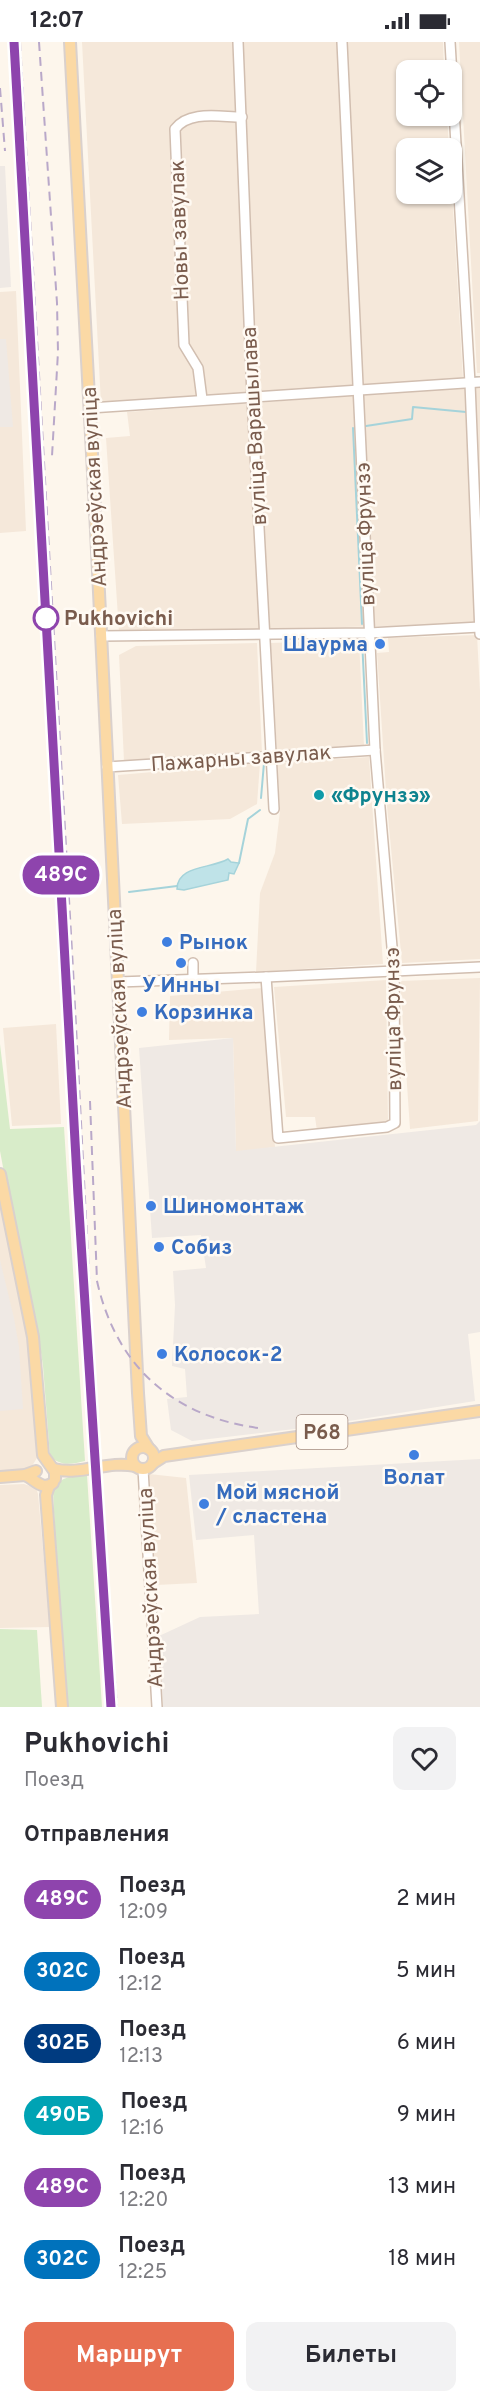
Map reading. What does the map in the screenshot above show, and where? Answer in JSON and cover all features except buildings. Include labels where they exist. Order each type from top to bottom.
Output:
[{"type":"main road","name":"Андрэеўская вуліца","points":[[70,42],[141,1436],[134,1452]]},
{"type":"main road","points":[[0,1174],[33,1337],[62,1707]]},
{"type":"main road","name":"Р68","points":[[144,1466],[164,1456],[480,1411]]},
{"type":"main road","name":"Андрэеўская вуліца","points":[[141,1436],[150,1450]]},
{"type":"main road","name":"Р68","points":[[134,1452],[142,1447],[164,1456]]},
{"type":"main road","points":[[0,1477],[45,1477],[120,1463],[144,1466],[154,1458],[150,1450]]},
{"type":"main road","points":[[134,1452],[132,1461],[144,1466]]},
{"type":"main road","points":[[120,1463],[134,1452]]},
{"type":"street","name":"вуліца Варашылава","points":[[238,42],[252,397],[274,809]]},
{"type":"street","name":"вуліца Фрунзэ","points":[[266,977],[278,1138],[387,1127],[395,1123],[394,970],[375,750],[342,42]]},
{"type":"street","points":[[450,42],[475,382],[480,634]]},
{"type":"street","name":"Новы завулак","points":[[202,399],[198,368],[184,345],[175,129],[180,121],[193,117],[242,117]]},
{"type":"street","points":[[90,408],[475,382]]},
{"type":"street","points":[[101,636],[369,633],[480,627]]},
{"type":"street","name":"Пажарны завулак","points":[[107,767],[375,750]]},
{"type":"street","points":[[193,963],[193,980]]},
{"type":"street","points":[[118,982],[480,967]]},
{"type":"street","name":"Андрэеўская вуліца","points":[[144,1466],[157,1707]]},
{"type":"shaded area","points":[[82,42],[443,42],[444,60],[396,60],[396,126],[448,126],[448,138],[396,138],[396,204],[453,204],[463,379],[101,404]]},
{"type":"shaded area","points":[[459,42],[480,42],[480,373],[477,373],[462,60],[460,60]]},
{"type":"shaded area","points":[[0,166],[5,166],[11,287],[0,288]]},
{"type":"shaded area","points":[[16,291],[26,531],[0,533],[0,292]]},
{"type":"shaded area","points":[[0,339],[6,339],[13,427],[0,427]]},
{"type":"shaded area","points":[[480,387],[480,624],[119,632],[106,438],[130,436],[127,412]]},
{"type":"shaded area","points":[[477,635],[480,691],[480,959],[402,963],[387,806],[377,653],[389,652],[388,638]]},
{"type":"shaded area","points":[[359,640],[364,746],[277,751],[270,643]]},
{"type":"shaded area","points":[[257,643],[262,753],[124,761],[119,655],[136,646]]},
{"type":"shaded area","points":[[369,757],[383,964],[256,972],[260,893],[275,853],[280,811],[277,763]]},
{"type":"shaded area","points":[[260,763],[257,804],[230,819],[122,824],[118,775]]},
{"type":"shaded area","points":[[480,978],[478,1121],[410,1129],[400,981]]},
{"type":"shaded area","points":[[386,980],[388,1122],[317,1131],[315,1117],[286,1117],[274,987]]},
{"type":"shaded area","points":[[263,988],[275,1147],[236,1152],[233,1038],[169,1040],[170,996]]},
{"type":"shaded area","points":[[56,1024],[61,1124],[12,1126],[3,1028]]},
{"type":"shaded area","points":[[233,1038],[236,1151],[476,1125],[480,1121],[480,1332],[468,1334],[475,1401],[311,1427],[192,1441],[171,1430],[167,1399],[187,1397],[185,1369],[172,1366],[175,1305],[173,1271],[206,1268],[201,1235],[152,1238],[139,1048]]},
{"type":"shaded area","points":[[0,1201],[30,1350],[37,1458],[30,1469],[0,1471]]},
{"type":"shaded area","points":[[0,1260],[19,1347],[23,1409],[0,1411]]},
{"type":"shaded area","points":[[480,1459],[480,1707],[163,1707],[159,1636],[200,1617],[259,1614],[254,1535],[196,1540],[189,1475]]},
{"type":"shaded area","points":[[149,1474],[186,1478],[197,1583],[156,1585]]},
{"type":"shaded area","points":[[24,1484],[36,1488],[38,1494],[50,1627],[0,1628],[0,1485]]},
{"type":"green space","points":[[0,1044],[10,1129],[64,1127],[85,1461],[76,1463],[58,1462],[50,1456],[43,1366],[36,1319],[15,1231],[0,1151]]},
{"type":"green space","points":[[87,1475],[102,1707],[67,1707],[59,1619],[53,1490],[67,1478]]},
{"type":"green space","points":[[0,1629],[37,1630],[42,1707],[0,1707]]},
{"type":"water","points":[[228,859],[239,863],[234,874],[229,873],[228,880],[184,890],[177,889],[178,881],[189,872]]},
{"type":"waterway","points":[[474,377],[480,377]]},
{"type":"waterway","points":[[366,426],[412,419],[413,407],[466,412]]},
{"type":"waterway","points":[[353,428],[362,624]]},
{"type":"waterway","points":[[362,639],[367,743]]},
{"type":"waterway","points":[[261,798],[264,763]]},
{"type":"waterway","points":[[239,863],[248,819],[260,810]]},
{"type":"waterway","points":[[129,892],[177,886]]},
{"type":"railway","points":[[20,42],[99,1467],[117,1707]]},
{"type":"railway","points":[[39,42],[57,303],[58,352],[52,456]]},
{"type":"railway","points":[[0,88],[5,151]]},
{"type":"railway","points":[[90,1101],[97,1281],[106,1311],[118,1338],[134,1362],[152,1382],[174,1399],[199,1412],[227,1422],[258,1428]]},
{"type":"train","name":"489С","points":[[14,42],[78,1195],[111,1707]]},
{"type":"place","name":"Pukhovichi","points":[[46,618]]},
{"type":"place","name":"Шаурма","points":[[380,644]]},
{"type":"place","name":"«Фрунзэ»","points":[[319,795]]},
{"type":"place","name":"Рынок","points":[[167,942]]},
{"type":"place","name":"У Инны","points":[[181,963]]},
{"type":"place","name":"Корзинка","points":[[142,1012]]},
{"type":"place","name":"Шиномонтаж","points":[[151,1206]]},
{"type":"place","name":"Собиз","points":[[159,1247]]},
{"type":"place","name":"Колосок-2","points":[[162,1354]]},
{"type":"place","name":"Волат","points":[[414,1455]]},
{"type":"place","name":"Мой мясной / сластена","points":[[204,1504]]}]
